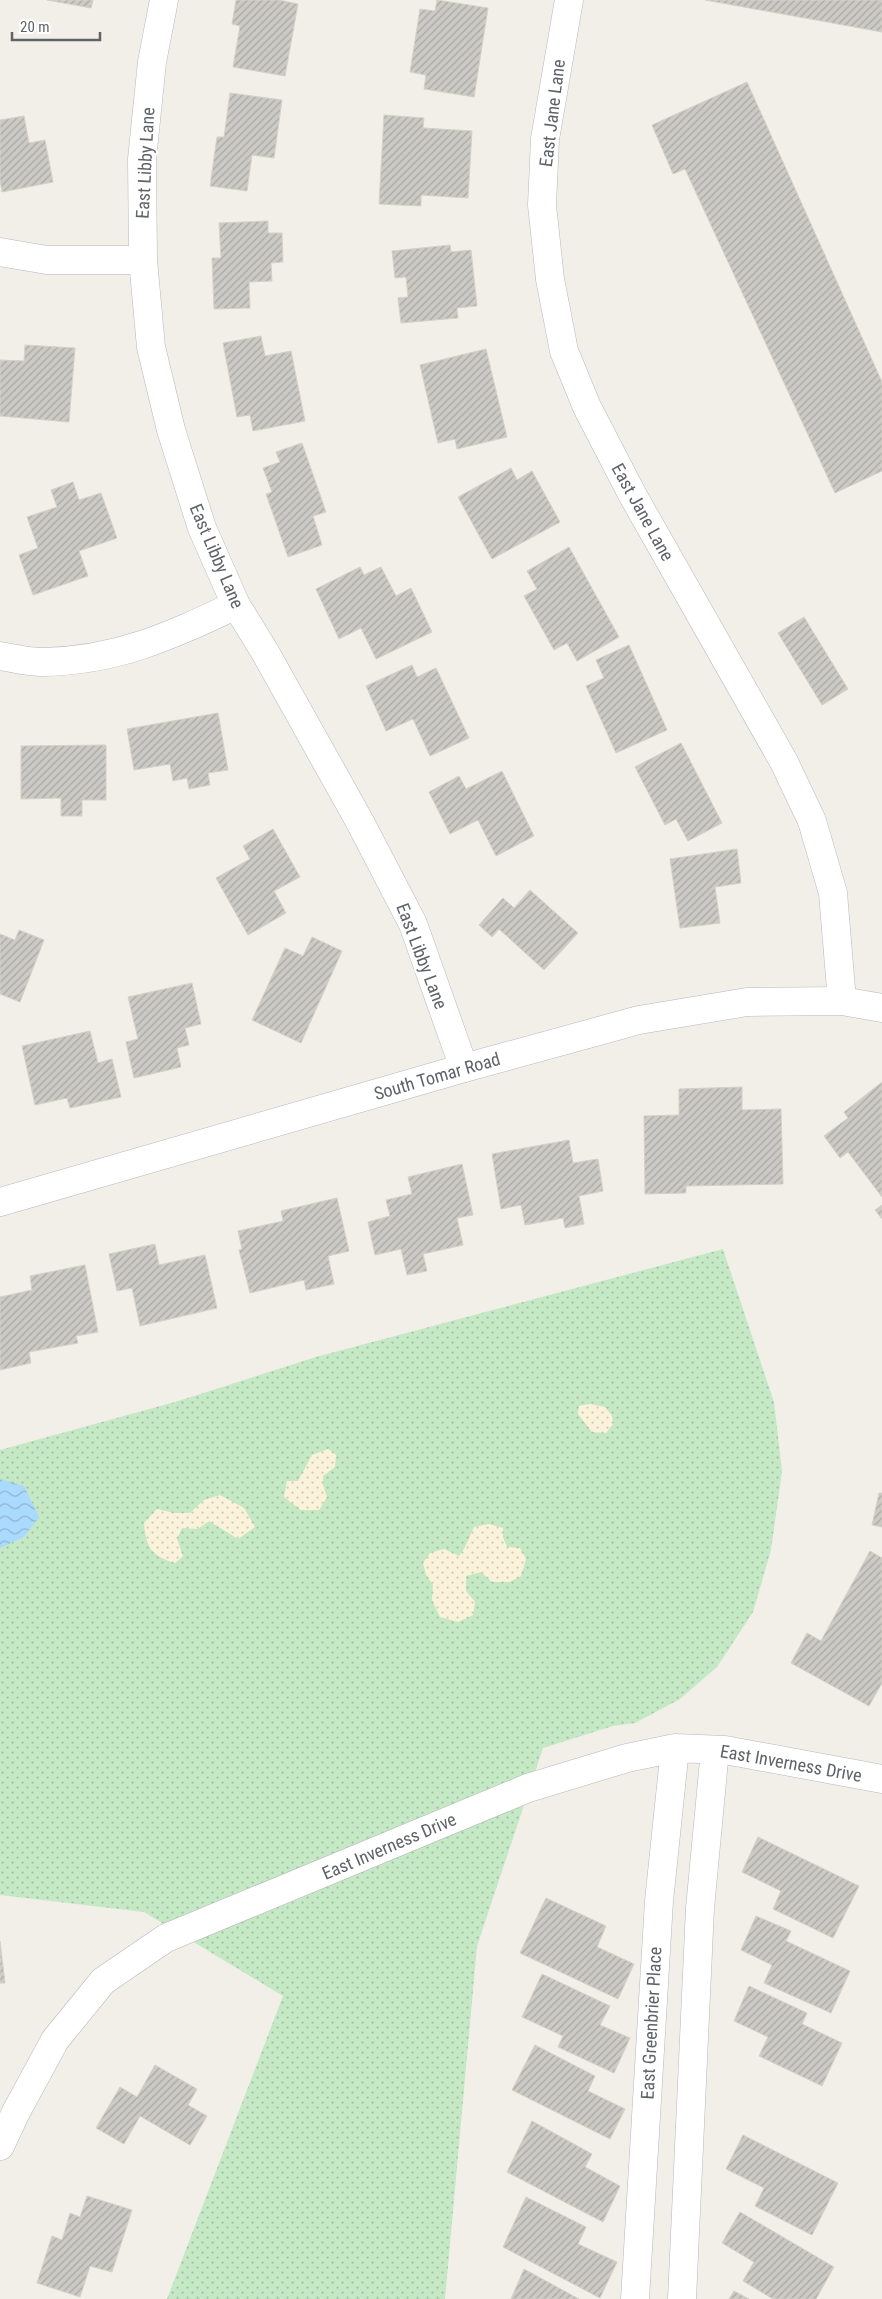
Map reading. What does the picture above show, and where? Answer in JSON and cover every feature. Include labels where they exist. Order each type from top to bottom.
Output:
[{"type":"street","name":"East Libby Lane","points":[[164,0],[152,62],[142,159],[142,260],[151,347],[171,430],[202,528],[236,605],[266,652],[360,822],[413,924],[464,1068]]},
{"type":"street","name":"East Jane Lane","points":[[569,0],[545,139],[542,205],[550,279],[564,351],[587,407],[632,494],[784,762],[812,821],[833,893],[842,1001]]},
{"type":"street","points":[[0,252],[48,260],[142,260]]},
{"type":"street","points":[[0,656],[41,662],[104,656],[167,637],[236,605]]},
{"type":"street","name":"South Tomar Road","points":[[0,1202],[464,1068],[638,1020],[747,1002],[842,1001],[882,1008]]},
{"type":"street","name":"East Inverness Drive","points":[[0,2146],[8,2110],[55,2040],[103,1982],[166,1938],[528,1788],[627,1758],[675,1748],[715,1750],[826,1768],[882,1780]]},
{"type":"street","name":"East Greenbrier Place","points":[[635,2299],[659,1901],[675,1748]]},
{"type":"street","points":[[682,2299],[700,1908],[715,1750]]},
{"type":"green space","points":[[723,1249],[774,1402],[782,1471],[771,1550],[753,1612],[717,1667],[680,1699],[635,1723],[613,1726],[543,1748],[477,1946],[445,2299],[167,2299],[283,1996],[144,1912],[0,1895],[0,1450],[175,1402],[316,1357]]},
{"type":"sand","points":[[590,1404],[605,1407],[612,1416],[613,1424],[606,1433],[592,1432],[578,1414],[579,1406]]},
{"type":"sand","points":[[328,1449],[336,1455],[335,1467],[323,1476],[323,1485],[327,1497],[319,1510],[301,1510],[284,1497],[287,1481],[298,1481],[312,1455]]},
{"type":"sand","points":[[220,1495],[244,1508],[255,1527],[238,1539],[209,1521],[198,1529],[182,1528],[177,1539],[183,1556],[175,1563],[155,1554],[148,1544],[144,1523],[157,1509],[174,1513],[190,1513],[204,1500]]},
{"type":"sand","points":[[489,1524],[503,1528],[503,1537],[507,1547],[520,1548],[526,1559],[521,1576],[510,1582],[492,1582],[481,1572],[466,1576],[466,1591],[475,1602],[473,1615],[458,1622],[440,1617],[432,1600],[433,1585],[426,1575],[423,1563],[430,1553],[444,1549],[459,1556],[466,1546],[474,1527]]},
{"type":"water","points":[[0,1479],[24,1486],[39,1517],[24,1537],[0,1548]]},
{"type":"building","points":[[47,0],[93,0],[91,8]]},
{"type":"building","points":[[236,0],[279,0],[298,4],[285,76],[233,67],[240,26],[232,24]]},
{"type":"building","points":[[437,0],[488,8],[474,97],[424,89],[426,75],[410,72],[420,9],[435,11]]},
{"type":"building","points":[[705,0],[882,0],[882,32]]},
{"type":"building","points":[[747,82],[882,382],[882,471],[835,493],[685,169],[673,174],[652,125]]},
{"type":"building","points":[[230,93],[282,100],[274,158],[252,155],[247,191],[210,186],[217,137],[224,137]]},
{"type":"building","points":[[384,115],[424,118],[423,128],[472,131],[468,198],[421,195],[421,206],[379,204]]},
{"type":"building","points":[[24,116],[29,143],[45,140],[53,182],[2,192],[0,180],[0,120]]},
{"type":"building","points":[[268,221],[268,233],[282,233],[283,262],[271,263],[272,281],[249,282],[250,308],[214,309],[212,258],[221,258],[219,223]]},
{"type":"building","points":[[450,245],[451,252],[471,250],[477,306],[457,308],[458,318],[401,323],[398,298],[408,297],[406,277],[395,278],[392,251]]},
{"type":"building","points":[[261,336],[265,356],[291,351],[305,421],[253,431],[250,415],[237,417],[223,343]]},
{"type":"building","points":[[25,345],[75,348],[69,422],[0,416],[0,360],[24,361]]},
{"type":"building","points":[[486,349],[507,437],[457,449],[455,439],[438,443],[420,365]]},
{"type":"building","points":[[302,443],[326,512],[313,516],[322,545],[288,557],[266,494],[272,492],[263,468],[280,462],[276,452]]},
{"type":"building","points":[[511,468],[517,480],[532,471],[560,522],[492,559],[458,497]]},
{"type":"building","points":[[73,482],[79,500],[101,493],[117,538],[79,551],[88,576],[33,595],[19,555],[38,548],[27,517],[57,507],[51,490]]},
{"type":"building","points":[[569,547],[619,637],[577,661],[567,643],[554,650],[524,596],[537,589],[527,571]]},
{"type":"building","points":[[360,567],[364,575],[381,567],[396,596],[411,588],[432,632],[376,659],[361,628],[339,639],[316,589]]},
{"type":"building","points":[[804,617],[848,689],[822,705],[778,633]]},
{"type":"building","points":[[629,645],[667,730],[616,753],[586,686],[604,678],[596,660]]},
{"type":"building","points":[[412,665],[417,677],[436,668],[469,738],[430,756],[413,719],[386,731],[366,686]]},
{"type":"building","points":[[218,713],[228,770],[208,773],[210,785],[189,789],[187,778],[173,781],[170,764],[134,770],[127,729]]},
{"type":"building","points":[[681,743],[722,823],[688,841],[676,819],[665,825],[635,767]]},
{"type":"building","points":[[106,745],[106,800],[82,800],[82,816],[61,816],[61,798],[21,799],[21,746]]},
{"type":"building","points":[[502,771],[534,836],[496,856],[478,820],[450,834],[429,792],[459,776],[466,789]]},
{"type":"building","points":[[273,829],[300,877],[274,891],[286,913],[248,935],[216,878],[250,859],[243,846]]},
{"type":"building","points":[[737,849],[741,883],[715,887],[720,923],[680,928],[670,859]]},
{"type":"building","points":[[530,890],[578,933],[544,970],[499,929],[492,937],[479,925],[503,898],[514,908]]},
{"type":"building","points":[[19,930],[44,940],[20,1002],[0,994],[0,934],[15,940]]},
{"type":"building","points":[[312,937],[342,951],[301,1043],[252,1020],[285,948],[303,956]]},
{"type":"building","points":[[192,983],[201,1024],[185,1028],[189,1045],[177,1048],[181,1067],[134,1078],[126,1042],[138,1039],[128,997]]},
{"type":"building","points":[[90,1031],[98,1063],[112,1059],[121,1097],[70,1108],[67,1098],[35,1105],[22,1046]]},
{"type":"building","points":[[882,1082],[882,1197],[848,1152],[840,1158],[824,1136],[848,1118],[844,1112]]},
{"type":"building","points":[[742,1087],[742,1110],[781,1109],[783,1184],[686,1186],[686,1193],[645,1194],[644,1116],[679,1115],[679,1089]]},
{"type":"building","points":[[569,1140],[573,1163],[598,1159],[603,1191],[579,1196],[584,1224],[565,1228],[563,1218],[525,1225],[521,1205],[501,1209],[492,1154]]},
{"type":"building","points":[[462,1164],[473,1215],[457,1218],[463,1245],[423,1254],[427,1271],[407,1275],[401,1249],[375,1255],[368,1222],[390,1216],[386,1200],[412,1194],[408,1177]]},
{"type":"building","points":[[337,1198],[349,1251],[328,1256],[334,1284],[306,1290],[304,1280],[250,1293],[239,1250],[242,1249],[238,1231],[283,1221],[281,1211]]},
{"type":"building","points":[[882,1205],[882,1219],[875,1210]]},
{"type":"building","points":[[155,1244],[159,1265],[205,1255],[217,1308],[140,1326],[132,1288],[117,1291],[109,1254]]},
{"type":"building","points":[[85,1265],[98,1332],[76,1336],[78,1343],[29,1352],[31,1363],[0,1370],[0,1297],[32,1290],[30,1276]]},
{"type":"building","points":[[879,1493],[882,1493],[882,1527],[872,1525]]},
{"type":"building","points":[[870,1551],[882,1558],[882,1683],[869,1706],[791,1663],[807,1633],[821,1641]]},
{"type":"building","points":[[758,1837],[859,1886],[833,1938],[773,1909],[781,1891],[742,1872]]},
{"type":"building","points":[[546,1898],[606,1926],[597,1947],[634,1964],[618,1999],[520,1953]]},
{"type":"building","points":[[756,1916],[791,1931],[786,1941],[850,1971],[831,2013],[764,1983],[772,1965],[741,1950]]},
{"type":"building","points":[[0,1941],[5,1983],[0,1983]]},
{"type":"building","points":[[542,1974],[610,2006],[600,2025],[630,2038],[614,2073],[558,2047],[563,2036],[522,2017]]},
{"type":"building","points":[[749,1986],[807,2013],[802,2024],[842,2043],[822,2086],[759,2056],[768,2037],[734,2021]]},
{"type":"building","points":[[535,2045],[595,2076],[588,2091],[625,2109],[610,2139],[512,2090]]},
{"type":"building","points":[[155,2065],[197,2089],[188,2105],[207,2116],[190,2145],[140,2116],[124,2144],[96,2128],[120,2087],[137,2097]]},
{"type":"building","points":[[532,2121],[592,2154],[585,2167],[620,2186],[603,2222],[507,2172]]},
{"type":"building","points":[[743,2135],[838,2183],[812,2235],[755,2206],[764,2188],[726,2169]]},
{"type":"building","points":[[87,2196],[132,2210],[112,2272],[90,2266],[80,2297],[37,2283],[52,2236],[62,2240],[70,2213],[80,2217]]},
{"type":"building","points":[[526,2197],[586,2227],[578,2244],[617,2262],[600,2298],[503,2247]]},
{"type":"building","points":[[740,2212],[834,2267],[816,2299],[773,2299],[743,2281],[754,2262],[722,2243]]},
{"type":"building","points":[[524,2269],[579,2299],[511,2299]]},
{"type":"building","points":[[734,2291],[749,2299],[729,2299]]}]
